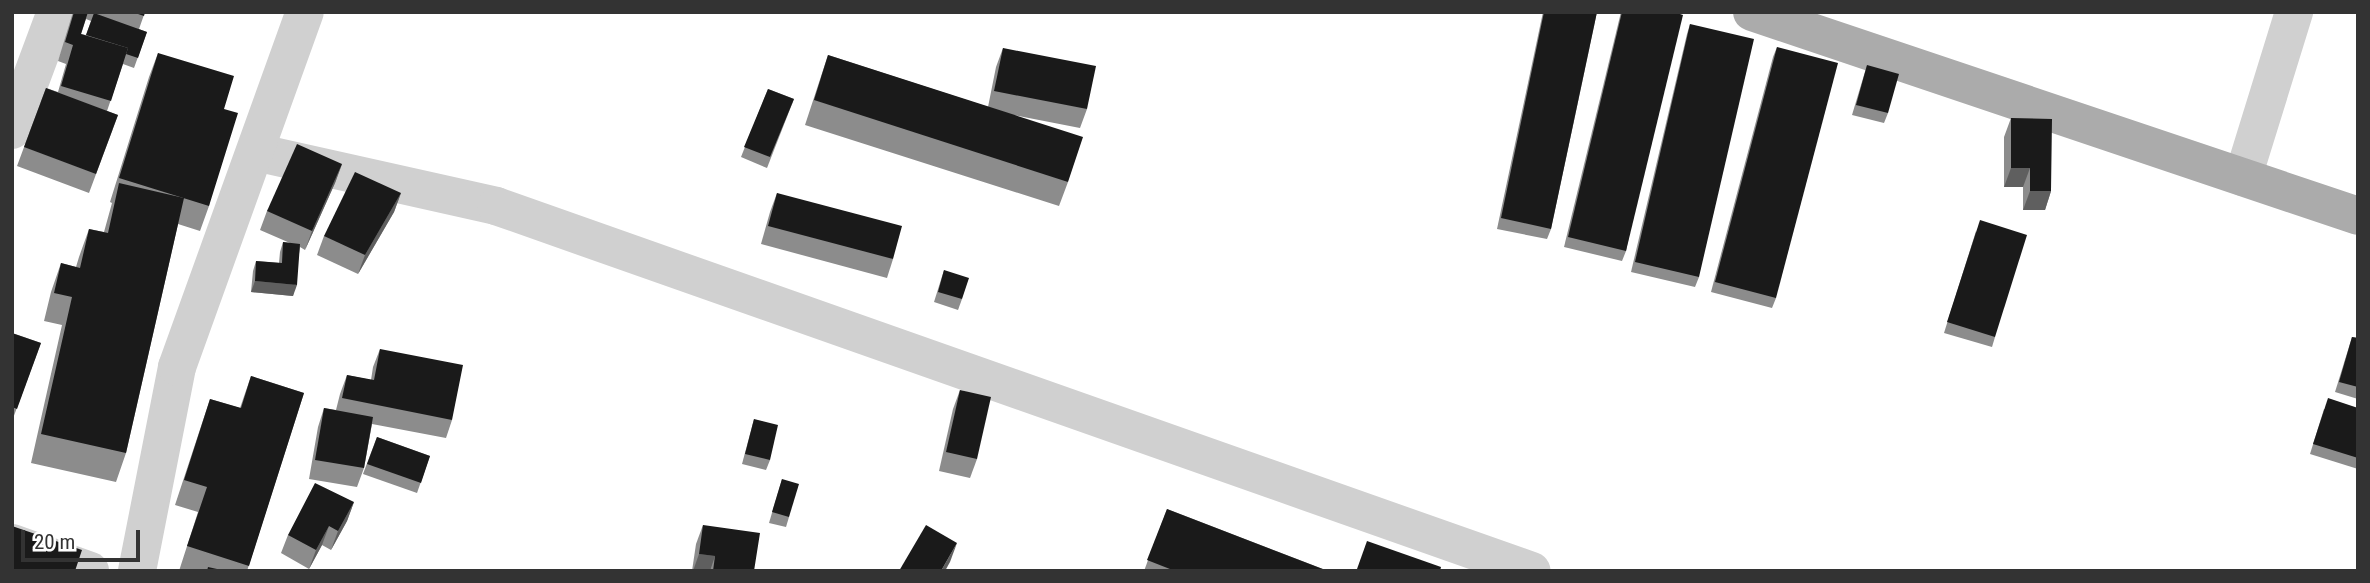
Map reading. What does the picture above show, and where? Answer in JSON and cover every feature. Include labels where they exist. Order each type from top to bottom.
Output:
[{"type":"main road","points":[[1752,12],[2358,216]]},
{"type":"street","points":[[12,130],[56,12]]},
{"type":"street","points":[[137,571],[177,367],[305,12]]},
{"type":"street","points":[[2244,177],[2294,12]]},
{"type":"street","points":[[255,152],[496,206],[1532,571]]},
{"type":"street","points":[[12,544],[90,571]]},
{"type":"building","points":[[74,12],[88,12],[81,34],[128,48],[111,101],[61,86],[73,45],[65,42]]},
{"type":"building","points":[[1544,12],[1597,12],[1551,229],[1501,218]]},
{"type":"building","points":[[1622,12],[1674,12],[1683,15],[1626,251],[1568,237]]},
{"type":"building","points":[[94,13],[147,32],[138,58],[126,54],[128,48],[86,35]]},
{"type":"building","points":[[1690,24],[1754,39],[1699,277],[1635,262]]},
{"type":"building","points":[[1777,47],[1838,63],[1776,298],[1715,282]]},
{"type":"building","points":[[1003,48],[1096,66],[1087,109],[994,91]]},
{"type":"building","points":[[158,53],[234,76],[224,109],[238,113],[209,206],[119,178]]},
{"type":"building","points":[[828,55],[1083,137],[1068,182],[814,100]]},
{"type":"building","points":[[1867,65],[1899,74],[1888,113],[1856,105]]},
{"type":"building","points":[[46,88],[118,115],[96,174],[24,147]]},
{"type":"building","points":[[768,89],[794,99],[770,157],[744,147]]},
{"type":"building","points":[[2011,118],[2052,119],[2051,191],[2030,191],[2030,168],[2011,168]]},
{"type":"building","points":[[297,144],[342,164],[312,231],[267,211]]},
{"type":"building","points":[[355,172],[401,193],[365,255],[324,236]]},
{"type":"building","points":[[119,183],[184,198],[126,453],[41,434],[72,297],[54,293],[61,263],[80,268],[89,229],[108,233]]},
{"type":"building","points":[[777,193],[902,226],[893,259],[768,226]]},
{"type":"building","points":[[1980,220],[2027,235],[1995,337],[1947,322]]},
{"type":"building","points":[[283,242],[300,244],[297,285],[255,281],[256,261],[282,263]]},
{"type":"building","points":[[944,270],[969,278],[962,299],[938,292]]},
{"type":"building","points":[[12,333],[41,343],[17,409],[12,407]]},
{"type":"building","points":[[2352,337],[2358,338],[2358,387],[2339,382]]},
{"type":"building","points":[[380,349],[463,365],[452,420],[342,398],[347,375],[374,380]]},
{"type":"building","points":[[251,376],[304,393],[249,566],[187,546],[207,487],[184,480],[210,399],[241,408]]},
{"type":"building","points":[[960,390],[991,397],[977,459],[946,452]]},
{"type":"building","points":[[2328,398],[2358,408],[2358,458],[2313,444]]},
{"type":"building","points":[[324,408],[373,417],[364,468],[315,460]]},
{"type":"building","points":[[754,419],[778,425],[770,460],[745,454]]},
{"type":"building","points":[[377,437],[430,456],[421,483],[367,464]]},
{"type":"building","points":[[782,479],[799,484],[789,517],[772,512]]},
{"type":"building","points":[[315,483],[354,502],[338,531],[329,526],[316,550],[288,535]]},
{"type":"building","points":[[1167,509],[1328,571],[1175,571],[1147,560]]},
{"type":"building","points":[[703,525],[760,533],[754,571],[713,571],[715,556],[699,554]]},
{"type":"building","points":[[926,525],[957,543],[941,571],[899,571]]},
{"type":"building","points":[[12,526],[82,550],[75,571],[12,571]]},
{"type":"building","points":[[1367,541],[1441,567],[1440,571],[1360,571],[1357,569]]},
{"type":"building","points":[[208,567],[226,571],[207,571]]}]
